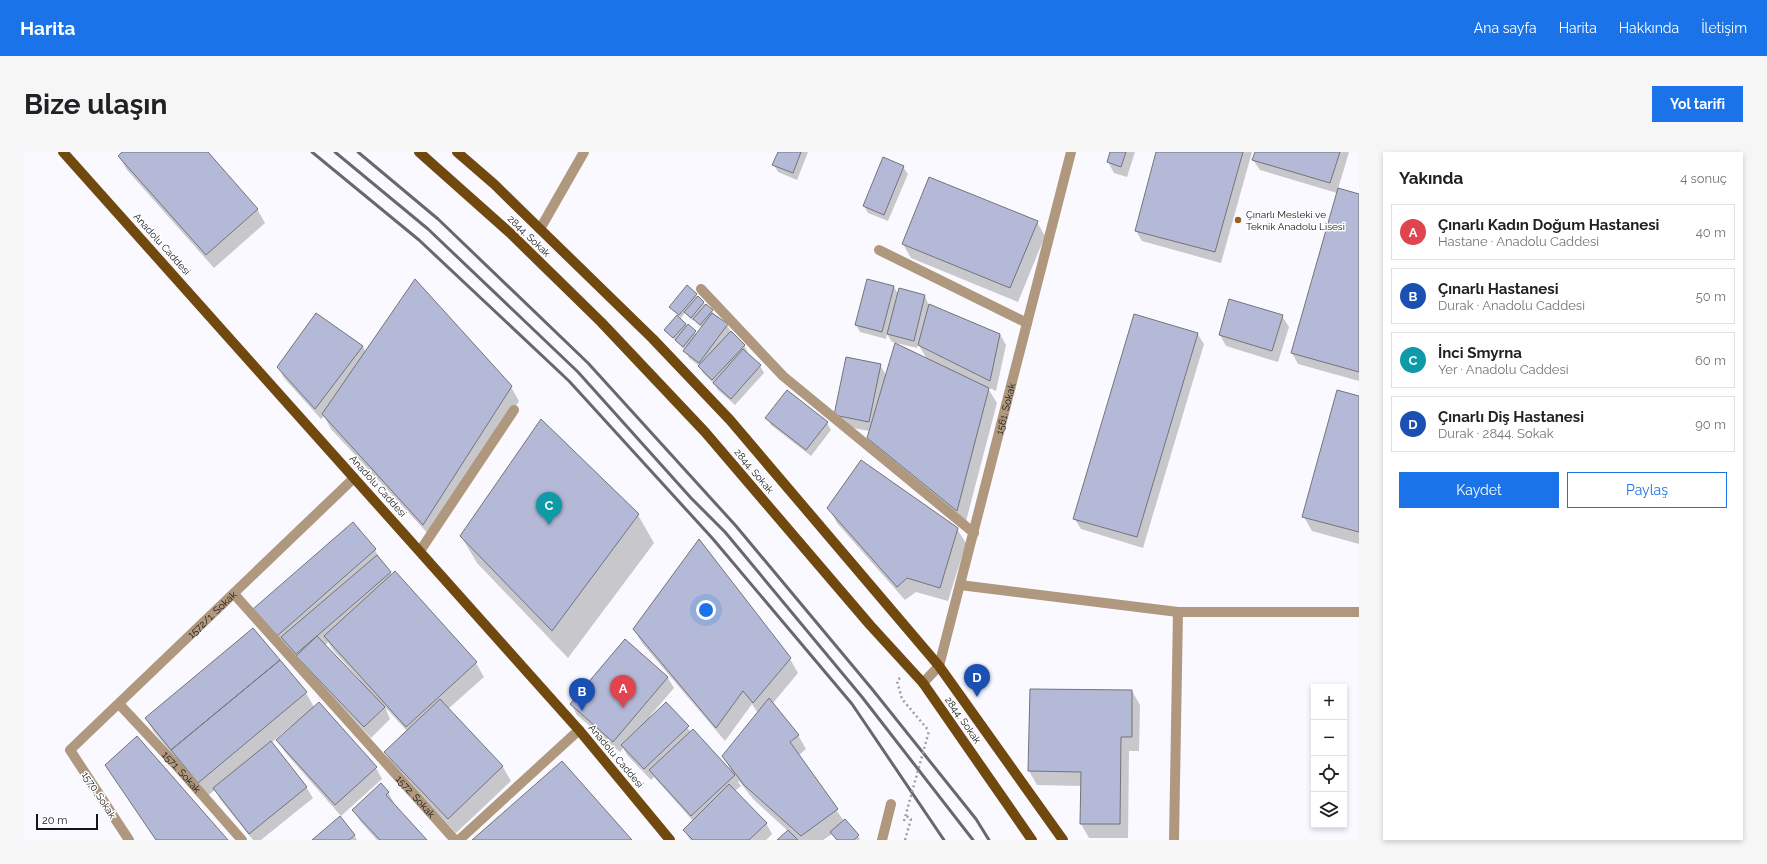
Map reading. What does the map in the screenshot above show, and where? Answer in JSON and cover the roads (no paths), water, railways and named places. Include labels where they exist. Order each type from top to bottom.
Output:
[{"type":"main road","name":"Anadolu Caddesi","points":[[63,152],[579,730],[670,840]]},
{"type":"main road","name":"2844. Sokak","points":[[419,152],[510,233],[601,322],[705,432],[870,625],[923,683],[1032,840]]},
{"type":"main road","name":"2844. Sokak","points":[[456,152],[494,184],[653,339],[730,420],[939,666],[1064,840]]},
{"type":"street","points":[[540,229],[584,152]]},
{"type":"street","name":"1561. Sokak","points":[[939,666],[1071,152]]},
{"type":"street","points":[[879,250],[1028,323]]},
{"type":"street","points":[[701,289],[783,376],[974,533]]},
{"type":"street","points":[[420,551],[514,410]]},
{"type":"street","name":"1572/1. Sokak","points":[[70,750],[120,704],[354,478]]},
{"type":"street","points":[[960,585],[1178,612],[1359,612]]},
{"type":"street","name":"1572. Sokak","points":[[234,594],[455,840]]},
{"type":"street","points":[[1174,840],[1178,612]]},
{"type":"street","points":[[923,683],[939,666]]},
{"type":"street","name":"1571. Sokak","points":[[120,704],[242,840]]},
{"type":"street","points":[[459,840],[579,730]]},
{"type":"street","name":"1570. Sokak","points":[[70,750],[129,840]]},
{"type":"street","points":[[882,840],[891,804]]},
{"type":"railway","points":[[312,152],[419,240],[569,381],[713,539],[852,704],[944,840]]},
{"type":"railway","points":[[335,152],[428,229],[578,372],[691,498],[725,532],[862,697],[973,840]]},
{"type":"railway","points":[[358,152],[438,219],[588,363],[736,526],[872,689],[976,819],[989,840]]},
{"type":"place","name":"Çınarlı Mesleki ve Teknik Anadolu Lisesi","points":[[1238,220]]},
{"type":"place","name":"İnci Smyrna","points":[[549,525]]},
{"type":"place","name":"Çınarlı Diş Hastanesi","points":[[977,697]]},
{"type":"place","name":"Çınarlı Kadın Doğum Hastanesi","points":[[623,708]]},
{"type":"place","name":"Çınarlı Hastanesi","points":[[582,711]]}]
